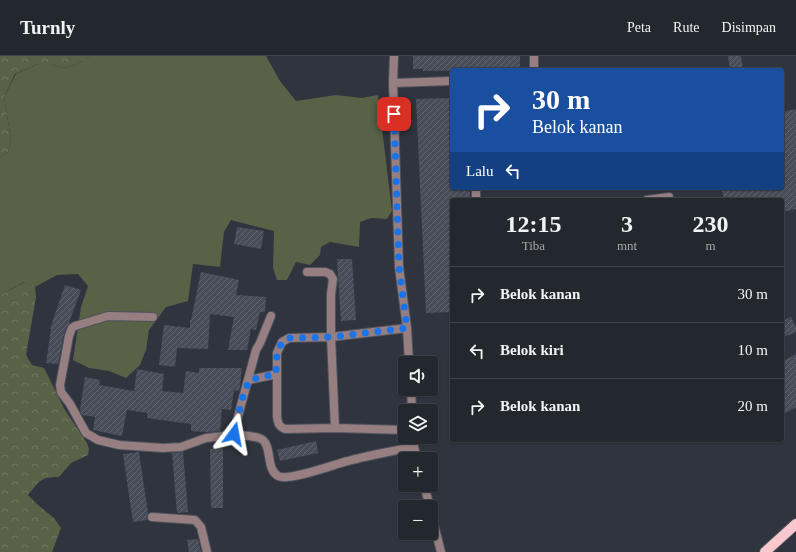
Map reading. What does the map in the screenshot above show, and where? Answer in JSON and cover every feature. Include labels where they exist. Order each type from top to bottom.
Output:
[{"type":"main road","points":[[764,552],[796,524]]},
{"type":"street","points":[[394,56],[392,83],[399,267],[409,356]]},
{"type":"street","points":[[534,56],[534,68]]},
{"type":"street","points":[[392,83],[450,81]]},
{"type":"street","points":[[662,198],[669,197]]},
{"type":"street","points":[[307,272],[325,272],[330,274],[333,279],[331,294],[331,337],[335,428]]},
{"type":"street","points":[[153,317],[108,316],[78,324],[72,328],[69,336],[60,385],[61,392],[70,404],[86,433],[98,440],[119,446],[163,448],[181,447],[206,438],[234,434],[259,438],[263,440],[266,445],[272,471],[280,477],[305,474],[349,461],[414,447],[415,452]]},
{"type":"street","points":[[234,434],[256,350],[272,316]]},
{"type":"street","points":[[398,430],[281,428],[278,424],[276,374],[277,353],[282,342],[289,338],[331,337],[407,328]]},
{"type":"street","points":[[249,380],[276,374]]},
{"type":"street","points":[[152,517],[195,520],[201,527],[207,552]]},
{"type":"street","points":[[438,540],[441,552]]},
{"type":"green space","points":[[0,56],[90,56],[75,65],[63,68],[51,64],[38,64],[15,74],[4,97],[11,140],[8,152],[0,157]]},
{"type":"green space","points":[[90,56],[266,56],[280,81],[296,101],[336,95],[362,98],[378,95],[392,211],[387,219],[371,218],[360,222],[359,247],[330,242],[321,247],[320,255],[310,265],[296,262],[287,280],[277,280],[273,268],[274,231],[231,220],[224,232],[220,267],[193,264],[188,301],[166,307],[149,330],[146,350],[140,365],[126,378],[109,371],[89,368],[73,360],[81,307],[88,286],[78,274],[57,275],[35,287],[24,282],[0,295],[0,157],[8,152],[11,140],[4,97],[16,74],[38,64],[51,64],[63,68],[75,65]]},
{"type":"green space","points":[[25,282],[35,287],[36,297],[26,355],[32,365],[44,368],[65,410],[87,443],[89,449],[88,455],[71,463],[59,477],[44,479],[35,486],[28,495],[54,518],[61,528],[52,552],[0,552],[0,295]]},
{"type":"building","points":[[413,56],[520,56],[520,67],[450,68],[450,71],[423,71],[423,69],[413,69]]},
{"type":"building","points":[[728,56],[741,56],[743,68],[730,68]]},
{"type":"building","points":[[450,98],[450,190],[470,190],[470,198],[450,198],[450,312],[426,313],[416,99]]},
{"type":"building","points":[[796,109],[796,209],[784,212],[784,198],[724,198],[722,191],[726,190],[784,190],[784,112]]},
{"type":"building","points":[[237,227],[264,231],[261,249],[234,244]]},
{"type":"building","points":[[337,259],[352,259],[356,320],[341,321]]},
{"type":"building","points":[[201,272],[239,280],[236,295],[266,297],[265,312],[260,312],[256,330],[251,329],[247,350],[228,350],[234,317],[210,314],[208,349],[177,348],[175,367],[159,365],[164,325],[190,328],[190,320]]},
{"type":"building","points":[[65,285],[81,290],[64,334],[58,364],[46,363],[50,329]]},
{"type":"building","points":[[791,317],[796,327],[796,332],[784,337],[784,320]]},
{"type":"building","points":[[796,354],[796,407],[784,414],[784,361]]},
{"type":"building","points":[[199,368],[242,368],[239,391],[234,390],[231,410],[222,409],[220,431],[191,431],[191,424],[147,418],[147,413],[127,410],[122,436],[93,430],[95,417],[82,415],[80,410],[85,377],[100,380],[99,385],[134,391],[137,369],[164,374],[162,391],[183,393],[186,371],[199,373]]},
{"type":"building","points":[[316,441],[318,453],[280,461],[277,450]]},
{"type":"building","points":[[223,448],[223,508],[211,508],[210,449]]},
{"type":"building","points":[[139,452],[148,520],[133,522],[123,454]]},
{"type":"building","points":[[183,452],[188,512],[177,513],[172,453]]},
{"type":"building","points":[[198,539],[201,552],[189,552],[187,540]]},
{"type":"route","points":[[234,434],[242,399],[249,380],[276,374],[277,353],[282,342],[289,338],[331,337],[407,328],[399,267],[394,114]]}]
